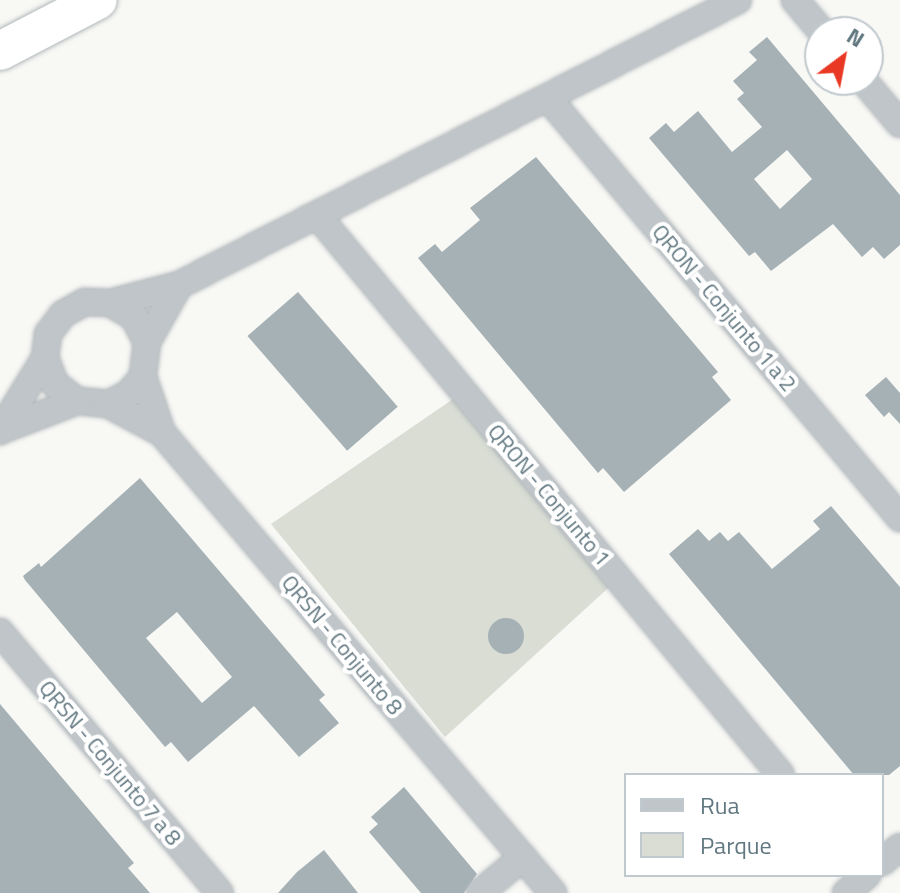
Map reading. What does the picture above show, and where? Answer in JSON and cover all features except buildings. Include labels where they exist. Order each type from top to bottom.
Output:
[{"type":"highway","points":[[0,51],[98,0]]},
{"type":"street","points":[[1,431],[45,358],[48,334],[63,314],[85,302],[110,303],[179,285],[738,0]]},
{"type":"street","points":[[795,0],[808,16]]},
{"type":"street","points":[[876,96],[900,124]]},
{"type":"street","name":"QRON - Conjunto 1 a 2","points":[[548,98],[900,518]]},
{"type":"street","name":"QRON - Conjunto 1","points":[[317,215],[779,773]]},
{"type":"street","points":[[1,431],[77,401],[108,404],[128,394],[143,377],[147,342],[179,285]]},
{"type":"street","points":[[110,303],[134,317],[147,342]]},
{"type":"street","points":[[45,358],[55,384],[77,401]]},
{"type":"street","name":"QRSN - Conjunto 8","points":[[143,377],[162,433]]},
{"type":"street","name":"QRSN - Conjunto 8","points":[[108,404],[162,433],[553,893]]},
{"type":"street","name":"QRSN - Conjunto 7 a 8","points":[[0,632],[220,893]]},
{"type":"street","points":[[884,860],[900,847]]},
{"type":"street","points":[[480,893],[523,857]]},
{"type":"green space","points":[[456,397],[617,580],[445,737],[271,524]]}]
